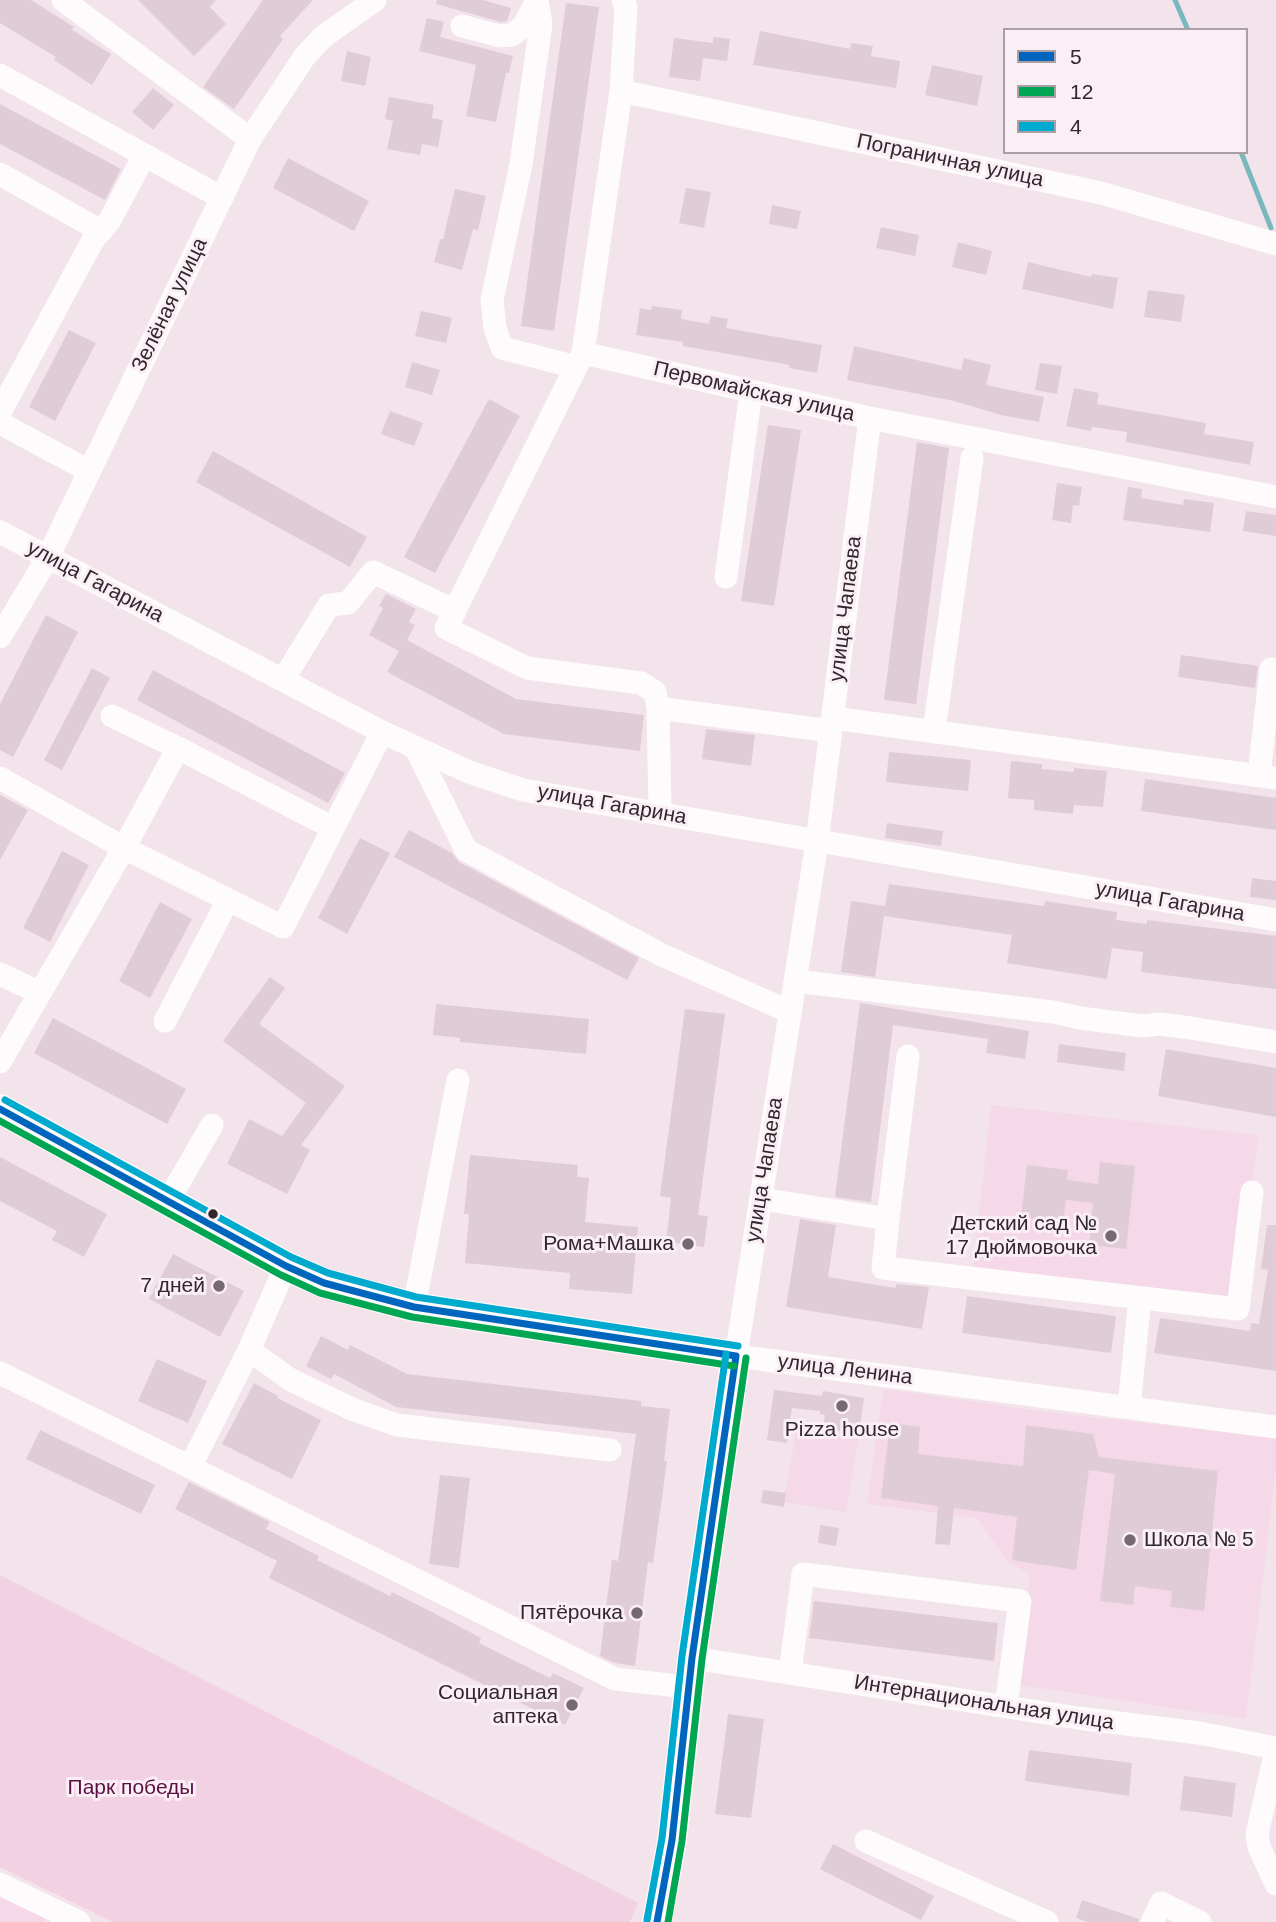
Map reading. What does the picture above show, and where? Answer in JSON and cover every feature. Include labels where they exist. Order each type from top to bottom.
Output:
[{"type":"main road","name":"улица Ленина","points":[[0,1109],[286,1266],[324,1283],[414,1307],[736,1356]]},
{"type":"main road","name":"улица Чапаева","points":[[657,1922],[672,1840],[690,1673],[736,1356]]},
{"type":"street","points":[[63,0],[250,139]]},
{"type":"street","name":"Зелёная улица","points":[[0,637],[48,557],[250,139],[305,56],[324,36],[375,0]]},
{"type":"street","points":[[462,26],[500,36],[512,35],[524,26],[537,0]]},
{"type":"street","name":"Первомайская улица","points":[[537,0],[541,24],[521,164],[492,300],[495,328],[502,348],[751,391],[870,418],[1276,497]]},
{"type":"street","points":[[623,0],[626,7],[621,91],[580,360],[446,628],[527,668],[642,683],[655,692],[658,708],[660,813]]},
{"type":"street","points":[[0,75],[222,198]]},
{"type":"street","name":"Пограничная улица","points":[[621,91],[1101,193],[1276,244]]},
{"type":"street","points":[[0,412],[93,240],[110,220],[144,156]]},
{"type":"street","points":[[0,174],[100,231]]},
{"type":"street","points":[[726,577],[751,391]]},
{"type":"street","name":"улица Чапаева","points":[[736,1356],[817,842],[870,418]]},
{"type":"street","points":[[0,423],[89,471]]},
{"type":"street","points":[[934,731],[972,458]]},
{"type":"street","name":"улица Гагарина","points":[[0,532],[382,732],[469,772],[523,790],[1276,920]]},
{"type":"street","points":[[283,680],[329,605],[348,603],[373,572],[455,611]]},
{"type":"street","points":[[658,708],[934,731],[1267,777],[1271,669]]},
{"type":"street","points":[[112,716],[333,828]]},
{"type":"street","points":[[0,778],[124,848],[283,927],[382,732]]},
{"type":"street","points":[[415,747],[466,850],[662,955],[790,1012]]},
{"type":"street","points":[[0,1062],[124,848],[178,748]]},
{"type":"street","points":[[165,1021],[228,900]]},
{"type":"street","points":[[0,974],[40,993]]},
{"type":"street","points":[[795,981],[1053,1012],[1142,1026],[1180,1026],[1276,1042]]},
{"type":"street","points":[[908,1056],[883,1268],[1238,1309],[1252,1192]]},
{"type":"street","points":[[414,1307],[458,1080]]},
{"type":"street","points":[[168,1201],[212,1125]]},
{"type":"street","points":[[761,1199],[888,1219]]},
{"type":"street","points":[[191,1467],[249,1350],[286,1266]]},
{"type":"street","points":[[1129,1407],[1140,1298]]},
{"type":"street","points":[[249,1350],[291,1380],[354,1410],[397,1425],[610,1450]]},
{"type":"street","name":"улица Ленина","points":[[736,1356],[1276,1427]]},
{"type":"street","name":"Интернациональная улица","points":[[0,1373],[615,1679],[690,1673],[790,1673],[1006,1707],[1199,1733],[1276,1749]]},
{"type":"street","points":[[790,1673],[803,1574],[1020,1601],[1006,1707]]},
{"type":"street","points":[[1276,1749],[1257,1834],[1267,1852],[1276,1884]]},
{"type":"street","points":[[866,1841],[1047,1922]]},
{"type":"street","points":[[0,1884],[79,1922]]},
{"type":"street","points":[[1152,1922],[1161,1903],[1200,1922]]},
{"type":"shaded area","name":"Детский сад № 17 Дюймовочка","points":[[991,1105],[1258,1135],[1238,1309],[972,1280]]},
{"type":"shaded area","name":"Школа № 5","points":[[883,1389],[1046,1412],[1276,1438],[1276,1468],[1246,1719],[1020,1685],[1030,1575],[1007,1561],[977,1518],[867,1504]]},
{"type":"shaded area","points":[[797,1426],[859,1436],[846,1512],[784,1502]]},
{"type":"shaded area","points":[[0,1894],[47,1918],[44,1922],[0,1922]]},
{"type":"green space","name":"Парк победы","points":[[0,1575],[638,1903],[630,1922],[113,1922],[0,1867]]},
{"type":"building","points":[[0,0],[31,0],[111,54],[92,85],[54,60],[56,57],[0,23]]},
{"type":"building","points":[[138,0],[216,0],[210,7],[226,24],[194,56]]},
{"type":"building","points":[[263,0],[313,0],[280,36],[283,39],[234,109],[203,87]]},
{"type":"building","points":[[437,0],[483,0],[511,8],[507,21],[501,22],[436,4]]},
{"type":"building","points":[[566,3],[599,7],[554,331],[521,326]]},
{"type":"building","points":[[427,18],[444,22],[440,37],[513,56],[509,73],[506,73],[496,122],[466,116],[476,65],[419,51]]},
{"type":"building","points":[[760,31],[850,49],[851,43],[873,46],[871,56],[900,61],[896,88],[753,65]]},
{"type":"building","points":[[713,37],[730,39],[727,61],[703,58],[700,81],[669,77],[674,38],[713,43]]},
{"type":"building","points":[[347,51],[371,57],[365,86],[341,81]]},
{"type":"building","points":[[932,65],[983,76],[977,106],[925,95]]},
{"type":"building","points":[[153,88],[174,105],[153,130],[132,112]]},
{"type":"building","points":[[389,97],[434,105],[432,118],[443,120],[438,147],[422,144],[420,155],[387,149],[393,121],[385,119]]},
{"type":"building","points":[[0,104],[121,169],[105,200],[0,144]]},
{"type":"building","points":[[288,158],[369,201],[354,231],[273,188]]},
{"type":"building","points":[[686,188],[711,192],[704,228],[679,223]]},
{"type":"building","points":[[455,189],[486,196],[478,230],[473,229],[462,270],[434,262],[440,239],[443,239]]},
{"type":"building","points":[[772,205],[801,211],[797,229],[769,224]]},
{"type":"building","points":[[881,227],[919,235],[915,256],[876,248]]},
{"type":"building","points":[[958,242],[992,251],[986,275],[952,267]]},
{"type":"building","points":[[1028,262],[1091,277],[1092,274],[1118,278],[1113,309],[1022,289]]},
{"type":"building","points":[[1148,290],[1185,295],[1181,322],[1144,317]]},
{"type":"building","points":[[652,306],[682,310],[681,319],[709,324],[711,316],[728,319],[726,328],[822,345],[817,373],[789,368],[790,365],[683,346],[683,342],[636,335],[640,308],[651,310]]},
{"type":"building","points":[[421,311],[452,318],[446,343],[415,336]]},
{"type":"building","points":[[69,330],[96,343],[55,421],[29,407]]},
{"type":"building","points":[[854,346],[961,370],[964,358],[991,365],[986,385],[1044,397],[1039,422],[1001,415],[954,401],[847,380]]},
{"type":"building","points":[[412,362],[440,370],[432,395],[405,387]]},
{"type":"building","points":[[1040,363],[1062,366],[1057,394],[1035,390]]},
{"type":"building","points":[[1074,388],[1099,393],[1097,404],[1206,423],[1204,434],[1254,442],[1250,465],[1126,442],[1127,432],[1092,427],[1091,431],[1066,426]]},
{"type":"building","points":[[489,399],[520,416],[435,573],[404,557]]},
{"type":"building","points":[[390,411],[423,423],[414,446],[381,434]]},
{"type":"building","points":[[768,425],[801,430],[774,606],[741,601]]},
{"type":"building","points":[[917,442],[949,448],[916,704],[884,700]]},
{"type":"building","points":[[213,451],[367,537],[350,567],[196,482]]},
{"type":"building","points":[[1057,483],[1082,487],[1079,506],[1073,505],[1071,523],[1052,520]]},
{"type":"building","points":[[1128,487],[1142,489],[1141,498],[1183,505],[1184,499],[1214,503],[1210,532],[1123,520]]},
{"type":"building","points":[[1246,511],[1276,515],[1276,536],[1243,531]]},
{"type":"building","points":[[386,594],[416,609],[409,622],[415,625],[407,640],[516,699],[644,715],[640,751],[504,734],[387,672],[399,651],[369,635],[383,608],[379,606]]},
{"type":"building","points":[[46,615],[78,632],[13,757],[0,750],[0,704]]},
{"type":"building","points":[[1181,655],[1258,666],[1255,688],[1178,677]]},
{"type":"building","points":[[92,668],[110,678],[62,770],[44,760]]},
{"type":"building","points":[[153,670],[345,773],[328,803],[137,700]]},
{"type":"building","points":[[706,729],[755,735],[751,766],[702,759]]},
{"type":"building","points":[[889,752],[971,760],[968,791],[886,782]]},
{"type":"building","points":[[1011,761],[1042,764],[1042,769],[1107,771],[1103,807],[1074,805],[1073,814],[1034,810],[1034,800],[1008,798]]},
{"type":"building","points":[[1145,779],[1276,798],[1276,830],[1141,811]]},
{"type":"building","points":[[0,795],[28,810],[0,860]]},
{"type":"building","points":[[887,823],[943,831],[941,846],[885,838]]},
{"type":"building","points":[[409,830],[452,853],[459,862],[639,958],[627,980],[394,857]]},
{"type":"building","points":[[360,838],[390,853],[347,934],[318,918]]},
{"type":"building","points":[[62,851],[89,865],[50,942],[23,928]]},
{"type":"building","points":[[1252,878],[1276,881],[1276,900],[1250,897]]},
{"type":"building","points":[[889,884],[1044,906],[1045,901],[1117,912],[1116,920],[1147,924],[1147,920],[1276,936],[1276,989],[1141,972],[1143,952],[1112,948],[1107,979],[1007,963],[1012,935],[884,916],[875,977],[841,972],[851,901],[885,906]]},
{"type":"building","points":[[160,902],[192,919],[150,998],[119,981]]},
{"type":"building","points":[[270,977],[285,988],[259,1024],[345,1086],[301,1145],[310,1150],[287,1194],[227,1164],[249,1119],[282,1136],[306,1103],[223,1041]]},
{"type":"building","points":[[860,1003],[1029,1031],[1025,1059],[986,1053],[988,1039],[893,1025],[871,1202],[835,1197]]},
{"type":"building","points":[[436,1004],[589,1019],[586,1054],[460,1042],[460,1038],[433,1035]]},
{"type":"building","points":[[685,1009],[725,1014],[698,1215],[708,1216],[704,1247],[666,1242],[671,1198],[660,1196]]},
{"type":"building","points":[[53,1018],[186,1089],[167,1124],[34,1053]]},
{"type":"building","points":[[1059,1044],[1126,1053],[1124,1071],[1057,1062]]},
{"type":"building","points":[[1166,1049],[1276,1068],[1276,1117],[1158,1096]]},
{"type":"building","points":[[470,1155],[578,1165],[577,1177],[589,1178],[585,1222],[638,1227],[632,1294],[569,1289],[570,1273],[465,1263],[469,1214],[464,1214]]},
{"type":"building","points":[[0,1157],[107,1214],[84,1257],[52,1240],[57,1231],[0,1201]]},
{"type":"building","points":[[1100,1162],[1135,1166],[1126,1249],[1089,1245],[1093,1203],[1066,1200],[1063,1222],[1021,1217],[1027,1165],[1068,1170],[1067,1180],[1098,1184]]},
{"type":"building","points":[[800,1219],[836,1225],[828,1277],[896,1288],[896,1284],[929,1287],[922,1329],[786,1307]]},
{"type":"building","points":[[1267,1225],[1276,1225],[1276,1371],[1154,1353],[1160,1318],[1250,1331],[1251,1323],[1259,1324],[1268,1270],[1261,1269]]},
{"type":"building","points":[[173,1254],[244,1291],[220,1337],[149,1299]]},
{"type":"building","points":[[967,1296],[1116,1316],[1111,1353],[962,1333]]},
{"type":"building","points":[[321,1336],[348,1350],[350,1345],[407,1374],[641,1401],[641,1406],[670,1409],[664,1461],[667,1461],[653,1563],[648,1562],[635,1666],[615,1663],[600,1656],[612,1560],[618,1561],[636,1434],[396,1407],[334,1374],[331,1379],[306,1366]]},
{"type":"building","points":[[157,1359],[207,1381],[188,1423],[138,1401]]},
{"type":"building","points":[[254,1383],[321,1420],[292,1479],[222,1444]]},
{"type":"building","points":[[774,1390],[822,1396],[823,1391],[864,1398],[859,1434],[823,1428],[825,1415],[820,1414],[820,1411],[792,1408],[787,1443],[767,1440]]},
{"type":"building","points":[[890,1423],[920,1427],[918,1454],[1023,1466],[1026,1425],[1093,1434],[1099,1457],[1218,1471],[1204,1611],[1170,1607],[1172,1591],[1135,1586],[1133,1605],[1100,1601],[1115,1474],[1089,1470],[1076,1570],[1012,1560],[1017,1517],[954,1508],[950,1545],[935,1544],[938,1506],[881,1498]]},
{"type":"building","points":[[40,1430],[155,1485],[141,1514],[26,1459]]},
{"type":"building","points":[[440,1475],[470,1478],[459,1568],[429,1564]]},
{"type":"building","points":[[189,1482],[270,1522],[266,1529],[319,1556],[317,1560],[390,1596],[392,1592],[426,1609],[481,1638],[479,1643],[550,1678],[553,1673],[584,1688],[565,1725],[269,1578],[277,1561],[175,1509]]},
{"type":"building","points":[[763,1490],[786,1493],[784,1507],[761,1503]]},
{"type":"building","points":[[820,1525],[839,1528],[836,1546],[818,1543]]},
{"type":"building","points":[[814,1601],[998,1623],[994,1661],[809,1638]]},
{"type":"building","points":[[728,1714],[764,1719],[751,1818],[715,1814]]},
{"type":"building","points":[[1029,1750],[1132,1763],[1129,1796],[1025,1781]]},
{"type":"building","points":[[1184,1776],[1236,1783],[1232,1817],[1180,1810]]},
{"type":"building","points":[[833,1844],[934,1896],[921,1920],[820,1869]]},
{"type":"building","points":[[1082,1900],[1139,1919],[1138,1922],[1088,1922],[1076,1918]]},
{"type":"waterway","points":[[1175,0],[1187,28]]},
{"type":"waterway","points":[[1242,154],[1271,228]]},
{"type":"transit line","name":"4","points":[[5,1100],[291,1257],[328,1273],[416,1297],[738,1346]]},
{"type":"transit line","name":"5","points":[[0,1109],[286,1266],[324,1283],[414,1307],[736,1356]]},
{"type":"transit line","name":"12","points":[[0,1121],[281,1275],[320,1293],[412,1317],[734,1366]]},
{"type":"transit line","name":"4","points":[[647,1920],[662,1838],[682,1656],[726,1354]]},
{"type":"transit line","name":"5","points":[[657,1922],[672,1840],[692,1658],[736,1356]]},
{"type":"transit line","name":"12","points":[[668,1922],[682,1841],[702,1659],[746,1358]]},
{"type":"place","name":"Детский сад № 17 Дюймовочка","points":[[1111,1236]]},
{"type":"place","name":"Рома+Машка","points":[[688,1244]]},
{"type":"place","name":"7 дней","points":[[219,1286]]},
{"type":"place","name":"Pizza house","points":[[842,1406]]},
{"type":"place","name":"Школа № 5","points":[[1130,1540]]},
{"type":"place","name":"Пятёрочка","points":[[637,1613]]},
{"type":"place","name":"Социальная аптека","points":[[572,1705]]}]
